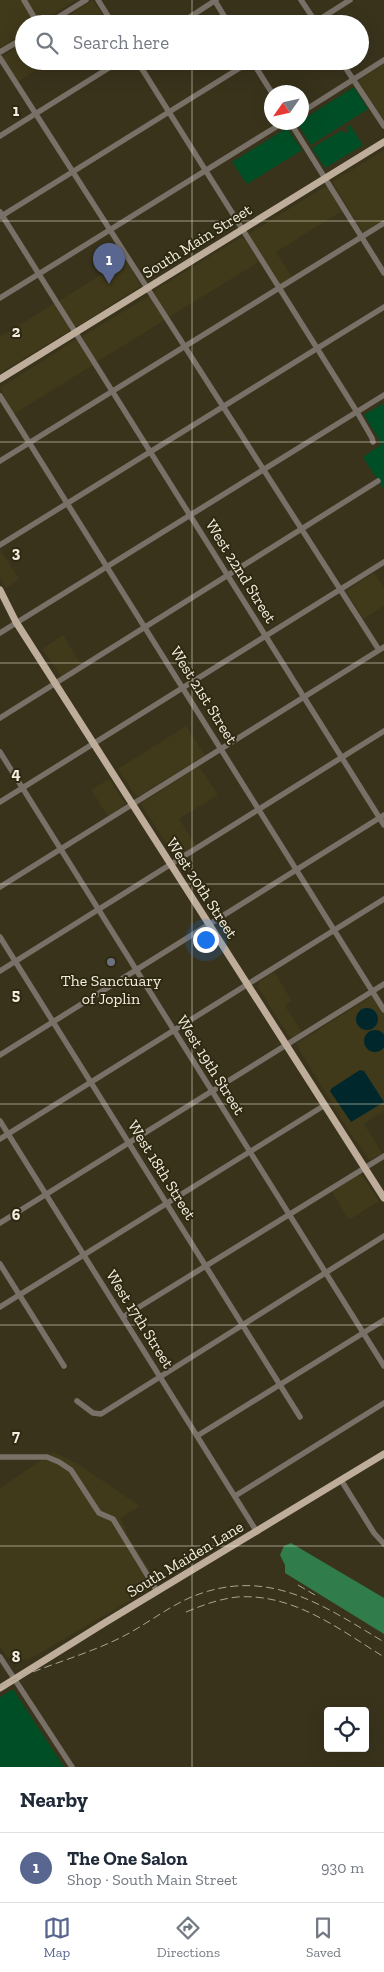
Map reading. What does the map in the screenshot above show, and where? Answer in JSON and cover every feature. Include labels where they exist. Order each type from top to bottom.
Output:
[{"type":"main road","name":"South Main Street","points":[[0,379],[384,142]]},
{"type":"main road","name":"West 20th Street","points":[[0,590],[16,622],[384,1198]]},
{"type":"main road","name":"South Maiden Lane","points":[[0,1688],[384,1454]]},
{"type":"street","points":[[24,0],[33,15]]},
{"type":"street","points":[[62,15],[86,0]]},
{"type":"street","points":[[98,0],[107,15]]},
{"type":"street","points":[[193,15],[216,0],[224,15]]},
{"type":"street","points":[[301,0],[310,15]]},
{"type":"street","points":[[327,15],[350,0]]},
{"type":"street","points":[[0,52],[15,43]]},
{"type":"street","points":[[0,58],[263,470],[341,590],[382,648],[0,886]]},
{"type":"street","points":[[369,69],[384,60]]},
{"type":"street","points":[[0,136],[106,70]]},
{"type":"street","points":[[143,70],[357,412],[373,442]]},
{"type":"street","points":[[1,215],[237,70]]},
{"type":"street","points":[[258,70],[267,85]]},
{"type":"street","points":[[347,70],[384,126]]},
{"type":"street","points":[[309,107],[368,70]]},
{"type":"street","points":[[0,298],[271,130]]},
{"type":"street","points":[[295,130],[384,273]]},
{"type":"street","name":"West 22nd Street","points":[[1,215],[342,757],[382,816],[384,825]]},
{"type":"street","points":[[0,461],[384,223]]},
{"type":"street","points":[[0,545],[384,307]]},
{"type":"street","points":[[0,633],[384,395]]},
{"type":"street","name":"West 21st Street","points":[[0,396],[384,1010]]},
{"type":"street","points":[[0,718],[378,481]]},
{"type":"street","points":[[0,802],[384,562]]},
{"type":"street","points":[[0,971],[384,731]]},
{"type":"street","name":"West 19th Street","points":[[0,752],[384,1366]]},
{"type":"street","points":[[0,1054],[382,816]]},
{"type":"street","points":[[0,1139],[384,899]]},
{"type":"street","name":"West 18th Street","points":[[0,937],[300,1417]]},
{"type":"street","points":[[0,1224],[384,984]]},
{"type":"street","points":[[0,1307],[325,1105]]},
{"type":"street","name":"West 17th Street","points":[[0,1120],[257,1532]]},
{"type":"street","points":[[123,1318],[384,1156]]},
{"type":"street","points":[[77,1401],[94,1412],[101,1414],[384,1236]]},
{"type":"street","points":[[0,1264],[64,1366]]},
{"type":"street","points":[[197,1436],[384,1320]]},
{"type":"street","points":[[235,1496],[384,1403]]},
{"type":"street","points":[[0,1457],[47,1458],[68,1467],[99,1513],[113,1519],[157,1591]]},
{"type":"street","points":[[341,1480],[378,1538],[384,1544]]},
{"type":"street","points":[[378,1538],[384,1534]]},
{"type":"street","points":[[0,1657],[72,1767]]},
{"type":"shaded area","points":[[0,0],[76,0],[52,15],[15,15],[15,39],[0,48]]},
{"type":"shaded area","points":[[93,1],[103,15],[69,15]]},
{"type":"shaded area","points":[[15,48],[15,70],[36,70],[17,82],[3,59],[4,55]]},
{"type":"shaded area","points":[[384,64],[384,120],[358,82]]},
{"type":"shaded area","points":[[384,150],[384,220],[363,232],[332,182]]},
{"type":"shaded area","points":[[324,187],[328,188],[342,211],[276,252],[292,277],[280,284],[249,234]]},
{"type":"shaded area","points":[[240,238],[245,239],[259,262],[169,317],[155,295],[155,290]]},
{"type":"shaded area","points":[[126,259],[141,286],[78,326],[74,326],[59,301]]},
{"type":"shaded area","points":[[149,296],[165,320],[97,362],[83,336]]},
{"type":"shaded area","points":[[55,303],[69,327],[69,331],[0,373],[0,337]]},
{"type":"shaded area","points":[[74,341],[78,341],[93,365],[14,414],[0,388]]},
{"type":"shaded area","points":[[0,549],[19,579],[6,588],[0,577]]},
{"type":"shaded area","points":[[374,573],[384,588],[384,606],[363,619],[346,591]]},
{"type":"shaded area","points":[[63,635],[81,664],[61,676],[42,649]]},
{"type":"shaded area","points":[[186,726],[205,755],[139,796],[136,796],[118,769]]},
{"type":"shaded area","points":[[199,766],[218,795],[179,819],[196,845],[177,857],[142,806],[142,803]]},
{"type":"shaded area","points":[[109,779],[125,803],[108,816],[91,790]]},
{"type":"shaded area","points":[[274,972],[292,1001],[285,1006],[302,1032],[292,1038],[257,986],[260,981]]},
{"type":"shaded area","points":[[372,996],[384,1014],[384,1111],[364,1124],[382,1153],[370,1160],[350,1133],[296,1044]]},
{"type":"shaded area","points":[[362,1175],[379,1201],[349,1220],[332,1192],[357,1176]]},
{"type":"shaded area","points":[[53,1452],[78,1464],[140,1506],[121,1518],[127,1534],[158,1584],[28,1660],[7,1657],[0,1646],[0,1488]]},
{"type":"green space","points":[[354,87],[368,109],[311,145],[301,130],[309,130],[309,116]]},
{"type":"green space","points":[[350,125],[363,145],[325,168],[312,148],[342,130],[343,133],[349,131],[347,127]]},
{"type":"green space","points":[[284,130],[288,130],[302,150],[247,184],[232,162]]},
{"type":"green space","points":[[384,403],[384,490],[363,457],[382,444],[364,415]]},
{"type":"green space","points":[[291,1543],[384,1598],[384,1634],[285,1573],[285,1565],[280,1555],[284,1546]]},
{"type":"green space","points":[[13,1689],[64,1767],[0,1767],[0,1697]]},
{"type":"water","points":[[367,1008],[375,1011],[378,1019],[375,1027],[367,1030],[359,1027],[356,1019],[359,1011]]},
{"type":"water","points":[[375,1030],[383,1033],[385,1045],[383,1049],[375,1052],[367,1049],[364,1041],[367,1033]]},
{"type":"water","points":[[360,1070],[364,1071],[384,1102],[351,1122],[330,1091]]},
{"type":"railway","points":[[298,1585],[315,1595]]},
{"type":"railway","points":[[0,1686],[120,1638],[189,1598],[217,1589],[243,1586],[268,1587],[292,1593],[338,1614],[384,1642]]},
{"type":"railway","points":[[186,1612],[224,1599],[237,1597],[258,1597],[277,1601],[315,1615],[384,1657]]},
{"type":"place","name":"The One Salon","points":[[109,284]]},
{"type":"place","name":"The Sanctuary of Joplin","points":[[111,962]]}]
